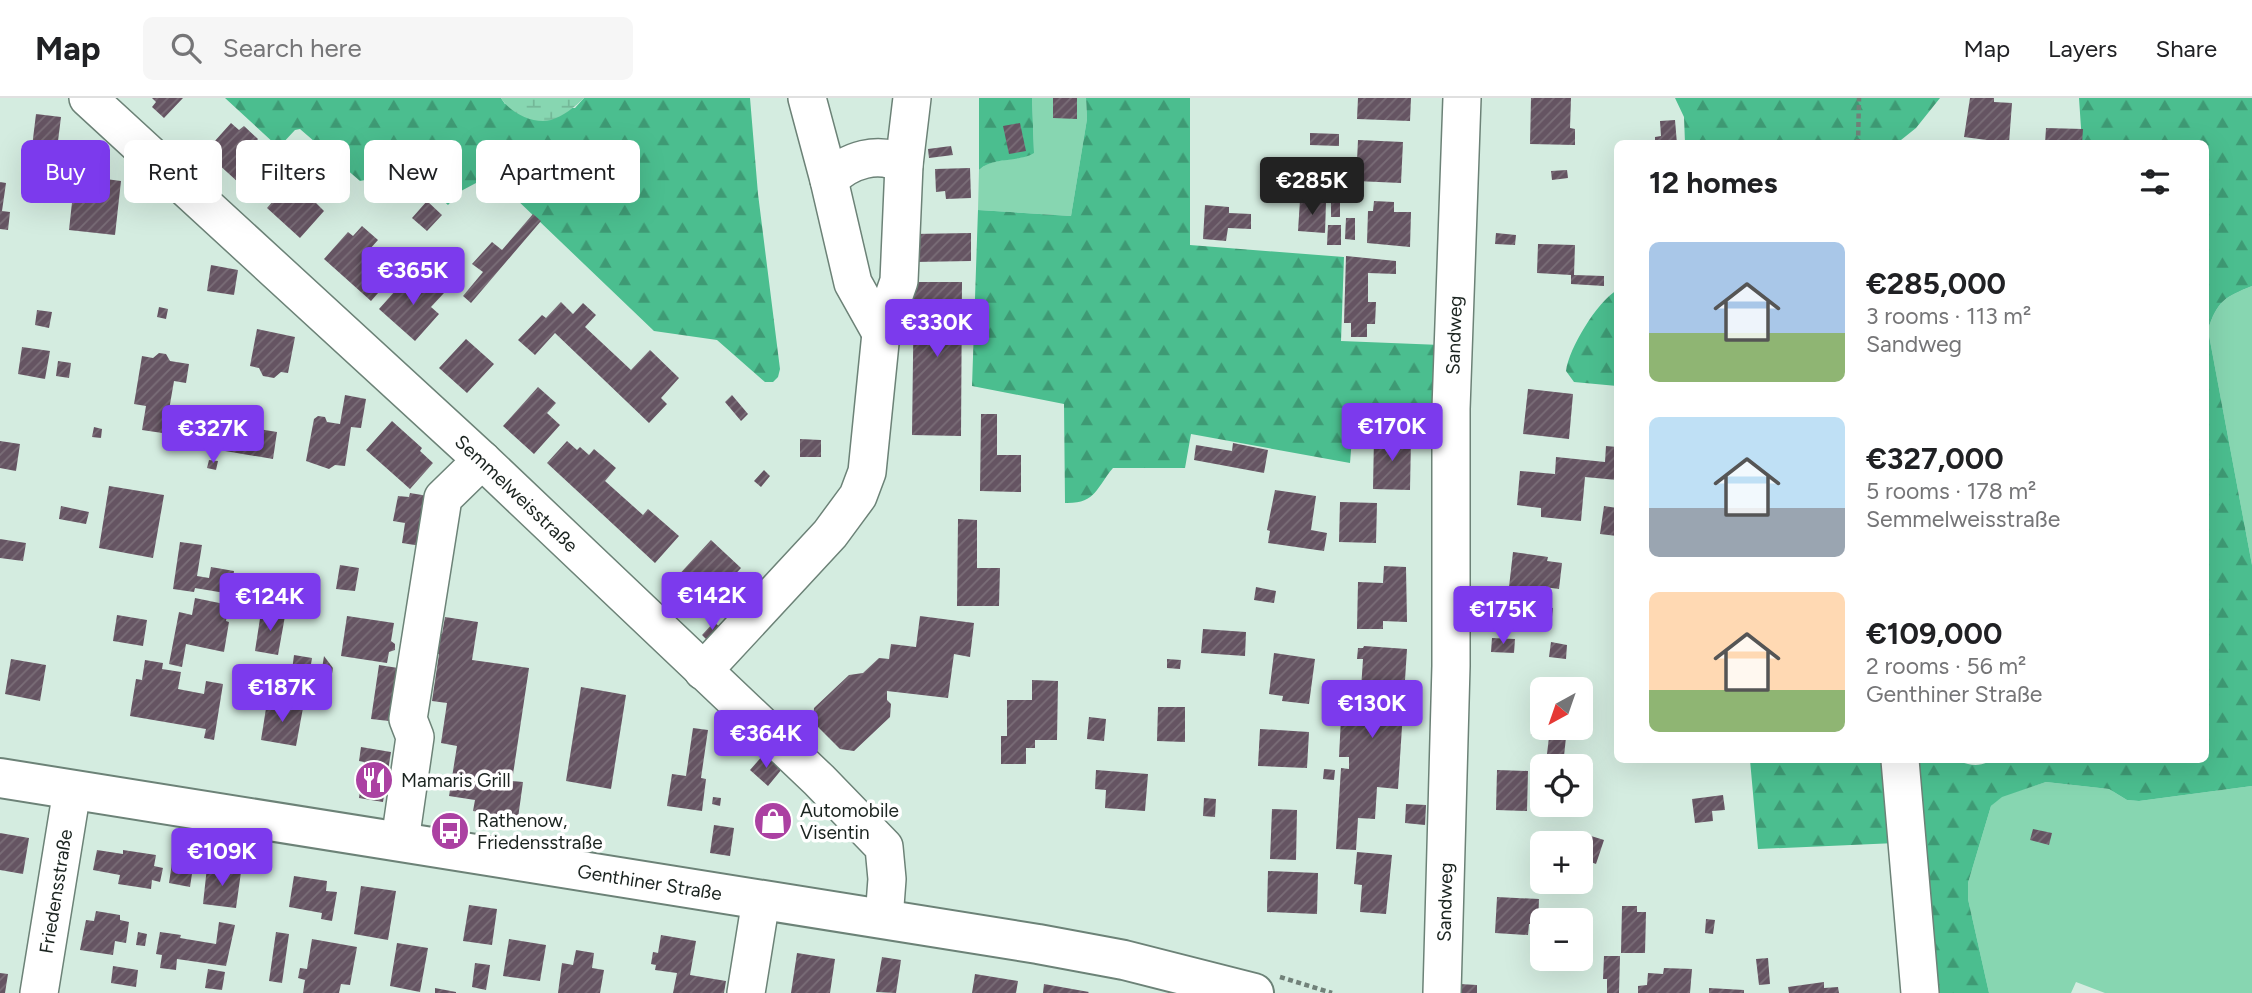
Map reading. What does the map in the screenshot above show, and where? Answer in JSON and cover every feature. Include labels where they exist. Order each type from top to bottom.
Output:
[{"type":"main road","name":"Genthiner Straße","points":[[0,778],[884,919],[1124,960],[1254,993]]},
{"type":"street","name":"Semmelweisstraße","points":[[88,98],[482,460],[820,780],[884,847],[887,878],[884,919]]},
{"type":"street","points":[[807,98],[830,180],[853,283],[881,332]]},
{"type":"street","points":[[703,671],[830,534],[858,496],[867,471],[881,332],[899,281],[904,165],[912,98]]},
{"type":"street","name":"Sandweg","points":[[1442,993],[1451,666],[1451,409],[1462,98]]},
{"type":"street","points":[[830,180],[841,168],[859,160],[892,158],[904,165]]},
{"type":"street","points":[[400,841],[415,737],[408,719],[443,498],[482,460]]},
{"type":"street","points":[[1900,763],[1920,993]]},
{"type":"street","name":"Friedensstraße","points":[[38,993],[72,790]]},
{"type":"street","points":[[747,993],[761,900]]},
{"type":"path","points":[[1858,140],[1859,98]]},
{"type":"green space","points":[[225,98],[501,98],[505,104],[575,108],[584,98],[750,98],[758,194],[780,369],[778,377],[773,382],[765,382],[717,340],[654,331],[520,203],[640,203],[640,140],[476,140],[476,183],[462,190],[462,140],[364,140],[364,180],[360,181],[350,172],[350,140],[313,140],[300,129],[295,130],[286,140],[271,140]]},
{"type":"green space","points":[[501,98],[584,98],[564,114],[551,120],[537,121],[510,108]]},
{"type":"green space","points":[[979,98],[1032,98],[1034,153],[991,163],[979,170]]},
{"type":"green space","points":[[1032,98],[1086,98],[1087,119],[1071,216],[978,210],[979,170],[991,163],[1034,152]]},
{"type":"green space","points":[[1086,98],[1190,98],[1190,245],[1344,257],[1341,341],[1441,345],[1438,427],[1353,426],[1350,463],[1191,434],[1185,468],[1113,468],[1089,498],[1065,503],[1064,404],[972,386],[978,210],[1071,216],[1087,119]]},
{"type":"green space","points":[[1675,98],[1940,98],[1916,128],[1901,140],[1685,140],[1684,117]]},
{"type":"green space","points":[[2079,98],[2252,98],[2252,286],[2223,301],[2209,327],[2209,140],[2082,140]]},
{"type":"green space","points":[[2252,286],[2252,565],[2209,335],[2215,312],[2223,301]]},
{"type":"green space","points":[[1614,292],[1614,386],[1574,382],[1566,371],[1572,350],[1593,315]]},
{"type":"green space","points":[[2209,335],[2252,565],[2252,786],[2139,801],[2127,800],[2109,789],[2046,782],[2002,797],[1991,806],[1968,883],[1968,899],[1989,993],[1930,993],[1909,763],[2209,763]]},
{"type":"green space","points":[[1750,763],[1888,763],[1896,843],[1758,849]]},
{"type":"green space","points":[[2046,782],[2109,789],[2127,800],[2139,801],[2252,786],[2252,993],[2105,993],[2076,982],[2071,993],[1989,993],[1968,899],[1968,883],[1991,806],[2002,796]]},
{"type":"building","points":[[152,98],[183,98],[164,118],[152,107],[156,102]]},
{"type":"building","points":[[1053,98],[1077,98],[1077,119],[1053,118]]},
{"type":"building","points":[[1358,98],[1411,98],[1410,121],[1357,119]]},
{"type":"building","points":[[1531,98],[1571,98],[1570,128],[1575,129],[1575,145],[1530,144]]},
{"type":"building","points":[[1970,98],[1994,98],[1994,102],[2012,103],[2009,140],[1964,137]]},
{"type":"building","points":[[36,114],[61,117],[58,140],[33,140]]},
{"type":"building","points":[[1675,120],[1677,140],[1655,140],[1655,137],[1661,136],[1660,121]]},
{"type":"building","points":[[231,123],[239,130],[244,126],[258,139],[236,140],[236,180],[222,168],[222,140],[216,140]]},
{"type":"building","points":[[1020,123],[1026,151],[1009,154],[1003,126]]},
{"type":"building","points":[[2046,128],[2083,129],[2082,140],[2045,140]]},
{"type":"building","points":[[1310,133],[1339,134],[1339,146],[1310,145]]},
{"type":"building","points":[[1358,140],[1403,142],[1401,183],[1356,181]]},
{"type":"building","points":[[951,146],[953,155],[929,158],[928,149]]},
{"type":"building","points":[[970,168],[971,198],[946,199],[945,191],[936,192],[935,169]]},
{"type":"building","points":[[1567,170],[1568,178],[1552,180],[1551,171]]},
{"type":"building","points":[[110,180],[121,181],[115,235],[69,230],[72,203],[110,203]]},
{"type":"building","points":[[0,182],[6,183],[2,211],[10,212],[8,230],[0,229]]},
{"type":"building","points":[[1300,200],[1326,202],[1325,233],[1298,231]]},
{"type":"building","points":[[1374,201],[1394,202],[1394,212],[1411,212],[1410,247],[1367,243],[1368,211],[1373,211]]},
{"type":"building","points":[[271,203],[316,203],[324,211],[300,238],[267,208]]},
{"type":"building","points":[[425,203],[429,203],[442,215],[427,231],[412,218]]},
{"type":"building","points":[[1331,203],[1340,203],[1340,217],[1331,217]]},
{"type":"building","points":[[1205,205],[1229,207],[1229,213],[1251,214],[1251,229],[1228,228],[1226,241],[1203,239]]},
{"type":"building","points":[[533,214],[541,221],[471,303],[463,296],[483,272],[472,264],[492,242],[502,250]]},
{"type":"building","points":[[1346,218],[1355,218],[1355,240],[1345,239]]},
{"type":"building","points":[[1328,225],[1341,225],[1341,245],[1327,245]]},
{"type":"building","points":[[362,226],[378,240],[369,250],[393,276],[371,301],[324,259],[348,232],[353,236]]},
{"type":"building","points":[[971,233],[971,261],[914,262],[913,234]]},
{"type":"building","points":[[1496,233],[1516,235],[1515,245],[1495,244]]},
{"type":"building","points":[[1538,244],[1575,245],[1574,275],[1604,276],[1604,286],[1571,284],[1571,275],[1537,273]]},
{"type":"building","points":[[1346,256],[1396,261],[1396,274],[1368,273],[1368,302],[1376,302],[1375,324],[1367,324],[1367,337],[1351,337],[1351,323],[1344,323]]},
{"type":"building","points":[[211,265],[238,270],[234,295],[207,291]]},
{"type":"building","points":[[423,274],[444,293],[431,307],[439,314],[415,341],[379,309],[403,282],[410,288]]},
{"type":"building","points":[[914,282],[962,282],[961,436],[912,435]]},
{"type":"building","points":[[561,302],[573,314],[583,303],[596,315],[585,327],[631,370],[650,350],[679,378],[661,398],[667,404],[649,423],[555,333],[535,355],[518,340],[542,315],[546,318]]},
{"type":"building","points":[[159,307],[168,309],[166,319],[157,317]]},
{"type":"building","points":[[37,310],[52,312],[49,328],[35,325]]},
{"type":"building","points":[[257,329],[295,337],[288,373],[281,372],[274,378],[263,376],[259,368],[250,366]]},
{"type":"building","points":[[466,339],[494,364],[467,393],[439,368]]},
{"type":"building","points":[[22,347],[50,351],[45,379],[18,374]]},
{"type":"building","points":[[159,353],[166,354],[170,361],[189,364],[186,383],[174,381],[169,410],[180,412],[176,435],[142,430],[146,406],[134,404],[142,356],[153,358]]},
{"type":"building","points":[[58,361],[71,363],[69,378],[56,376]]},
{"type":"building","points":[[538,387],[556,403],[547,413],[560,425],[534,454],[503,426]]},
{"type":"building","points":[[1528,389],[1573,394],[1569,439],[1523,434]]},
{"type":"building","points":[[345,395],[366,399],[361,428],[351,427],[345,466],[335,465],[329,469],[306,461],[314,419],[318,416],[325,417],[327,422],[340,424]]},
{"type":"building","points":[[732,395],[748,414],[741,421],[725,402]]},
{"type":"building","points":[[981,414],[997,414],[997,455],[1021,455],[1021,492],[980,491]]},
{"type":"building","points":[[392,421],[422,448],[420,451],[433,463],[410,489],[366,450]]},
{"type":"building","points":[[229,424],[277,432],[273,459],[225,451]]},
{"type":"building","points":[[94,427],[102,429],[101,438],[92,437]]},
{"type":"building","points":[[203,432],[219,435],[216,451],[200,448]]},
{"type":"building","points":[[1374,437],[1411,438],[1410,490],[1373,489]]},
{"type":"building","points":[[800,439],[821,440],[821,457],[800,457]]},
{"type":"building","points":[[0,441],[20,444],[16,471],[0,468]]},
{"type":"building","points":[[567,441],[577,450],[580,447],[589,455],[594,449],[616,468],[605,481],[643,515],[648,509],[679,536],[655,563],[547,463]]},
{"type":"building","points":[[1233,443],[1268,450],[1264,473],[1194,460],[1196,445],[1232,451]]},
{"type":"building","points":[[1606,446],[1614,447],[1614,480],[1585,477],[1581,521],[1541,517],[1541,508],[1517,505],[1520,471],[1555,474],[1556,457],[1605,462]]},
{"type":"building","points":[[209,460],[218,461],[216,470],[207,468]]},
{"type":"building","points":[[764,470],[770,476],[761,487],[754,481]]},
{"type":"building","points":[[109,486],[164,495],[153,558],[99,548]]},
{"type":"building","points":[[1275,490],[1316,496],[1311,530],[1327,533],[1324,551],[1268,543],[1270,531],[1267,530]]},
{"type":"building","points":[[410,493],[434,497],[421,546],[402,543],[405,523],[393,521],[398,496],[409,497]]},
{"type":"building","points":[[1340,502],[1377,503],[1376,543],[1339,542]]},
{"type":"building","points":[[61,506],[89,512],[86,524],[59,519]]},
{"type":"building","points":[[1604,506],[1614,508],[1614,536],[1600,534]]},
{"type":"building","points":[[958,519],[977,520],[977,568],[1000,568],[999,606],[957,606]]},
{"type":"building","points":[[0,539],[26,543],[23,561],[0,558]]},
{"type":"building","points":[[711,540],[741,568],[730,580],[736,585],[727,595],[720,589],[704,607],[674,580]]},
{"type":"building","points":[[180,542],[202,545],[197,576],[209,578],[211,567],[234,571],[231,594],[195,588],[194,592],[173,589]]},
{"type":"building","points":[[1513,552],[1548,557],[1547,561],[1562,563],[1559,589],[1544,587],[1544,591],[1509,587]]},
{"type":"building","points":[[340,565],[359,568],[355,591],[336,589]]},
{"type":"building","points":[[1384,566],[1406,567],[1407,622],[1383,621],[1383,629],[1357,629],[1358,582],[1383,583]]},
{"type":"building","points":[[754,576],[764,586],[744,607],[733,598]]},
{"type":"building","points":[[1256,587],[1276,591],[1274,603],[1254,600]]},
{"type":"building","points":[[195,598],[229,605],[224,652],[186,644],[182,667],[169,664],[179,612],[192,615]]},
{"type":"building","points":[[1500,602],[1519,605],[1517,624],[1497,622]]},
{"type":"building","points":[[1524,605],[1553,608],[1551,626],[1522,623]]},
{"type":"building","points":[[261,612],[285,616],[278,655],[255,651]]},
{"type":"building","points":[[117,615],[147,620],[143,646],[113,641]]},
{"type":"building","points":[[347,616],[394,623],[391,641],[395,644],[395,650],[389,652],[387,663],[341,656]]},
{"type":"building","points":[[920,616],[974,623],[970,657],[954,654],[948,698],[887,691],[887,700],[891,704],[890,717],[854,751],[840,749],[813,722],[814,708],[849,675],[863,673],[879,658],[889,659],[891,644],[916,647]]},
{"type":"building","points":[[445,617],[478,622],[472,660],[529,668],[512,781],[523,782],[518,818],[473,811],[475,800],[449,796],[457,746],[441,743],[447,703],[432,701],[439,654],[421,652],[424,631],[442,634]]},
{"type":"building","points":[[714,622],[722,629],[710,643],[702,635]]},
{"type":"building","points":[[1203,629],[1246,632],[1245,656],[1201,653]]},
{"type":"building","points":[[1492,638],[1515,639],[1514,653],[1491,652]]},
{"type":"building","points":[[1551,642],[1567,645],[1566,659],[1549,657]]},
{"type":"building","points":[[1364,646],[1407,649],[1398,789],[1377,787],[1375,819],[1358,818],[1356,850],[1336,849],[1341,768],[1349,769],[1349,757],[1339,757],[1341,718],[1359,719],[1363,659],[1357,659],[1358,648]]},
{"type":"building","points":[[1274,653],[1315,659],[1309,704],[1282,701],[1283,696],[1269,694]]},
{"type":"building","points":[[294,655],[312,658],[307,689],[290,686]]},
{"type":"building","points":[[324,656],[333,668],[326,709],[316,707]]},
{"type":"building","points":[[11,659],[46,665],[40,701],[5,694]]},
{"type":"building","points":[[1167,659],[1181,660],[1180,669],[1167,668]]},
{"type":"building","points":[[145,660],[163,663],[162,669],[181,672],[178,689],[204,694],[206,681],[223,684],[214,740],[204,738],[206,729],[130,716],[136,679],[142,680]]},
{"type":"building","points":[[379,665],[398,668],[398,722],[371,719]]},
{"type":"building","points":[[1032,680],[1058,681],[1057,740],[1035,740],[1035,748],[1026,748],[1026,764],[1001,764],[1001,736],[1007,736],[1007,700],[1032,700]]},
{"type":"building","points":[[581,687],[626,695],[611,789],[566,781]]},
{"type":"building","points":[[267,702],[303,708],[296,746],[261,740]]},
{"type":"building","points":[[1158,707],[1185,707],[1185,742],[1157,741]]},
{"type":"building","points":[[1089,717],[1106,719],[1104,741],[1087,739]]},
{"type":"building","points":[[693,728],[708,730],[701,778],[706,779],[702,811],[667,806],[672,774],[686,776]]},
{"type":"building","points":[[1260,729],[1309,732],[1307,768],[1258,766]]},
{"type":"building","points":[[1549,740],[1566,740],[1564,754],[1547,754]]},
{"type":"building","name":"Mamaris Grill","points":[[361,747],[391,752],[383,802],[359,798],[364,762],[359,761]]},
{"type":"building","points":[[764,754],[782,769],[768,786],[750,770]]},
{"type":"building","points":[[1324,769],[1335,770],[1334,780],[1323,779]]},
{"type":"building","points":[[1096,770],[1148,774],[1145,811],[1105,808],[1106,790],[1095,789]]},
{"type":"building","points":[[1497,770],[1528,771],[1527,811],[1496,810]]},
{"type":"building","points":[[1723,795],[1725,810],[1712,811],[1713,821],[1695,823],[1692,799]]},
{"type":"building","points":[[713,797],[721,798],[720,806],[712,804]]},
{"type":"building","points":[[1204,798],[1216,799],[1215,817],[1203,816]]},
{"type":"building","points":[[1406,804],[1426,805],[1425,825],[1405,823]]},
{"type":"building","points":[[1272,809],[1297,810],[1296,860],[1270,859]]},
{"type":"building","points":[[714,825],[734,828],[730,856],[710,853]]},
{"type":"building","points":[[2033,829],[2052,833],[2049,845],[2030,840]]},
{"type":"building","points":[[0,833],[29,838],[23,874],[0,870]]},
{"type":"building","points":[[1593,837],[1604,840],[1596,864],[1593,863]]},
{"type":"building","points":[[97,850],[123,854],[123,850],[156,855],[154,866],[163,868],[160,882],[152,880],[151,889],[118,884],[120,875],[93,870]]},
{"type":"building","points":[[1357,852],[1392,855],[1386,914],[1360,912],[1362,885],[1354,884]]},
{"type":"building","points":[[172,863],[193,867],[190,887],[169,883]]},
{"type":"building","points":[[207,867],[241,872],[236,908],[203,904]]},
{"type":"building","points":[[1268,871],[1318,873],[1317,914],[1267,912]]},
{"type":"building","points":[[294,876],[327,881],[326,891],[337,892],[332,921],[321,919],[322,913],[289,907]]},
{"type":"building","points":[[361,886],[396,891],[388,940],[354,934]]},
{"type":"building","points":[[1497,897],[1539,899],[1539,908],[1530,908],[1528,935],[1495,933]]},
{"type":"building","points":[[469,905],[497,909],[492,945],[463,941]]},
{"type":"building","points":[[1622,906],[1637,906],[1637,912],[1646,912],[1645,953],[1621,953]]},
{"type":"building","points":[[96,911],[120,915],[120,920],[129,922],[126,943],[115,941],[113,955],[80,950],[86,920],[94,921]]},
{"type":"building","points":[[1706,919],[1715,920],[1713,934],[1705,933]]},
{"type":"building","points":[[219,922],[235,925],[226,966],[177,959],[176,970],[160,968],[162,955],[156,954],[160,932],[216,944]]},
{"type":"building","points":[[138,932],[147,934],[145,946],[136,945]]},
{"type":"building","points":[[276,932],[289,934],[282,983],[269,981]]},
{"type":"building","points":[[661,935],[696,941],[690,975],[726,981],[724,993],[673,993],[677,973],[655,970],[656,965],[651,964],[653,952],[658,953]]},
{"type":"building","points":[[312,939],[357,947],[350,985],[341,984],[339,993],[303,993],[305,980],[298,978],[300,968],[307,969]]},
{"type":"building","points":[[509,939],[546,945],[540,981],[503,976]]},
{"type":"building","points":[[397,943],[428,948],[420,992],[390,986]]},
{"type":"building","points":[[576,950],[594,953],[592,968],[604,970],[600,993],[558,993],[562,963],[573,965]]},
{"type":"building","points":[[797,953],[835,959],[830,993],[791,993]]},
{"type":"building","points":[[1604,956],[1620,956],[1619,993],[1607,993],[1607,979],[1603,979]]},
{"type":"building","points":[[882,957],[901,960],[896,993],[876,992]]},
{"type":"building","points":[[1768,958],[1770,984],[1759,985],[1756,959]]},
{"type":"building","points":[[475,963],[490,965],[486,990],[472,987]]},
{"type":"building","points":[[113,966],[138,970],[136,987],[111,983]]},
{"type":"building","points":[[1664,968],[1692,969],[1690,993],[1638,993],[1638,986],[1647,985],[1648,973],[1663,974]]},
{"type":"building","points":[[208,969],[225,972],[222,990],[205,988]]},
{"type":"building","points":[[0,973],[8,974],[5,993],[0,993]]},
{"type":"building","points":[[975,974],[1018,981],[1016,993],[972,993]]},
{"type":"building","points":[[1824,982],[1824,988],[1838,987],[1839,993],[1789,993],[1788,987]]},
{"type":"building","points":[[1044,984],[1089,992],[1043,993]]},
{"type":"building","points":[[1460,984],[1477,985],[1477,993],[1460,993]]},
{"type":"building","points":[[435,988],[456,992],[456,993],[435,993]]},
{"type":"building","points":[[1709,988],[1744,990],[1744,993],[1709,993]]},
{"type":"place","name":"Mamaris Grill","points":[[374,780]]},
{"type":"place","name":"Automobile Visentin","points":[[773,821]]},
{"type":"place","name":"Rathenow, Friedensstraße","points":[[450,831]]}]
